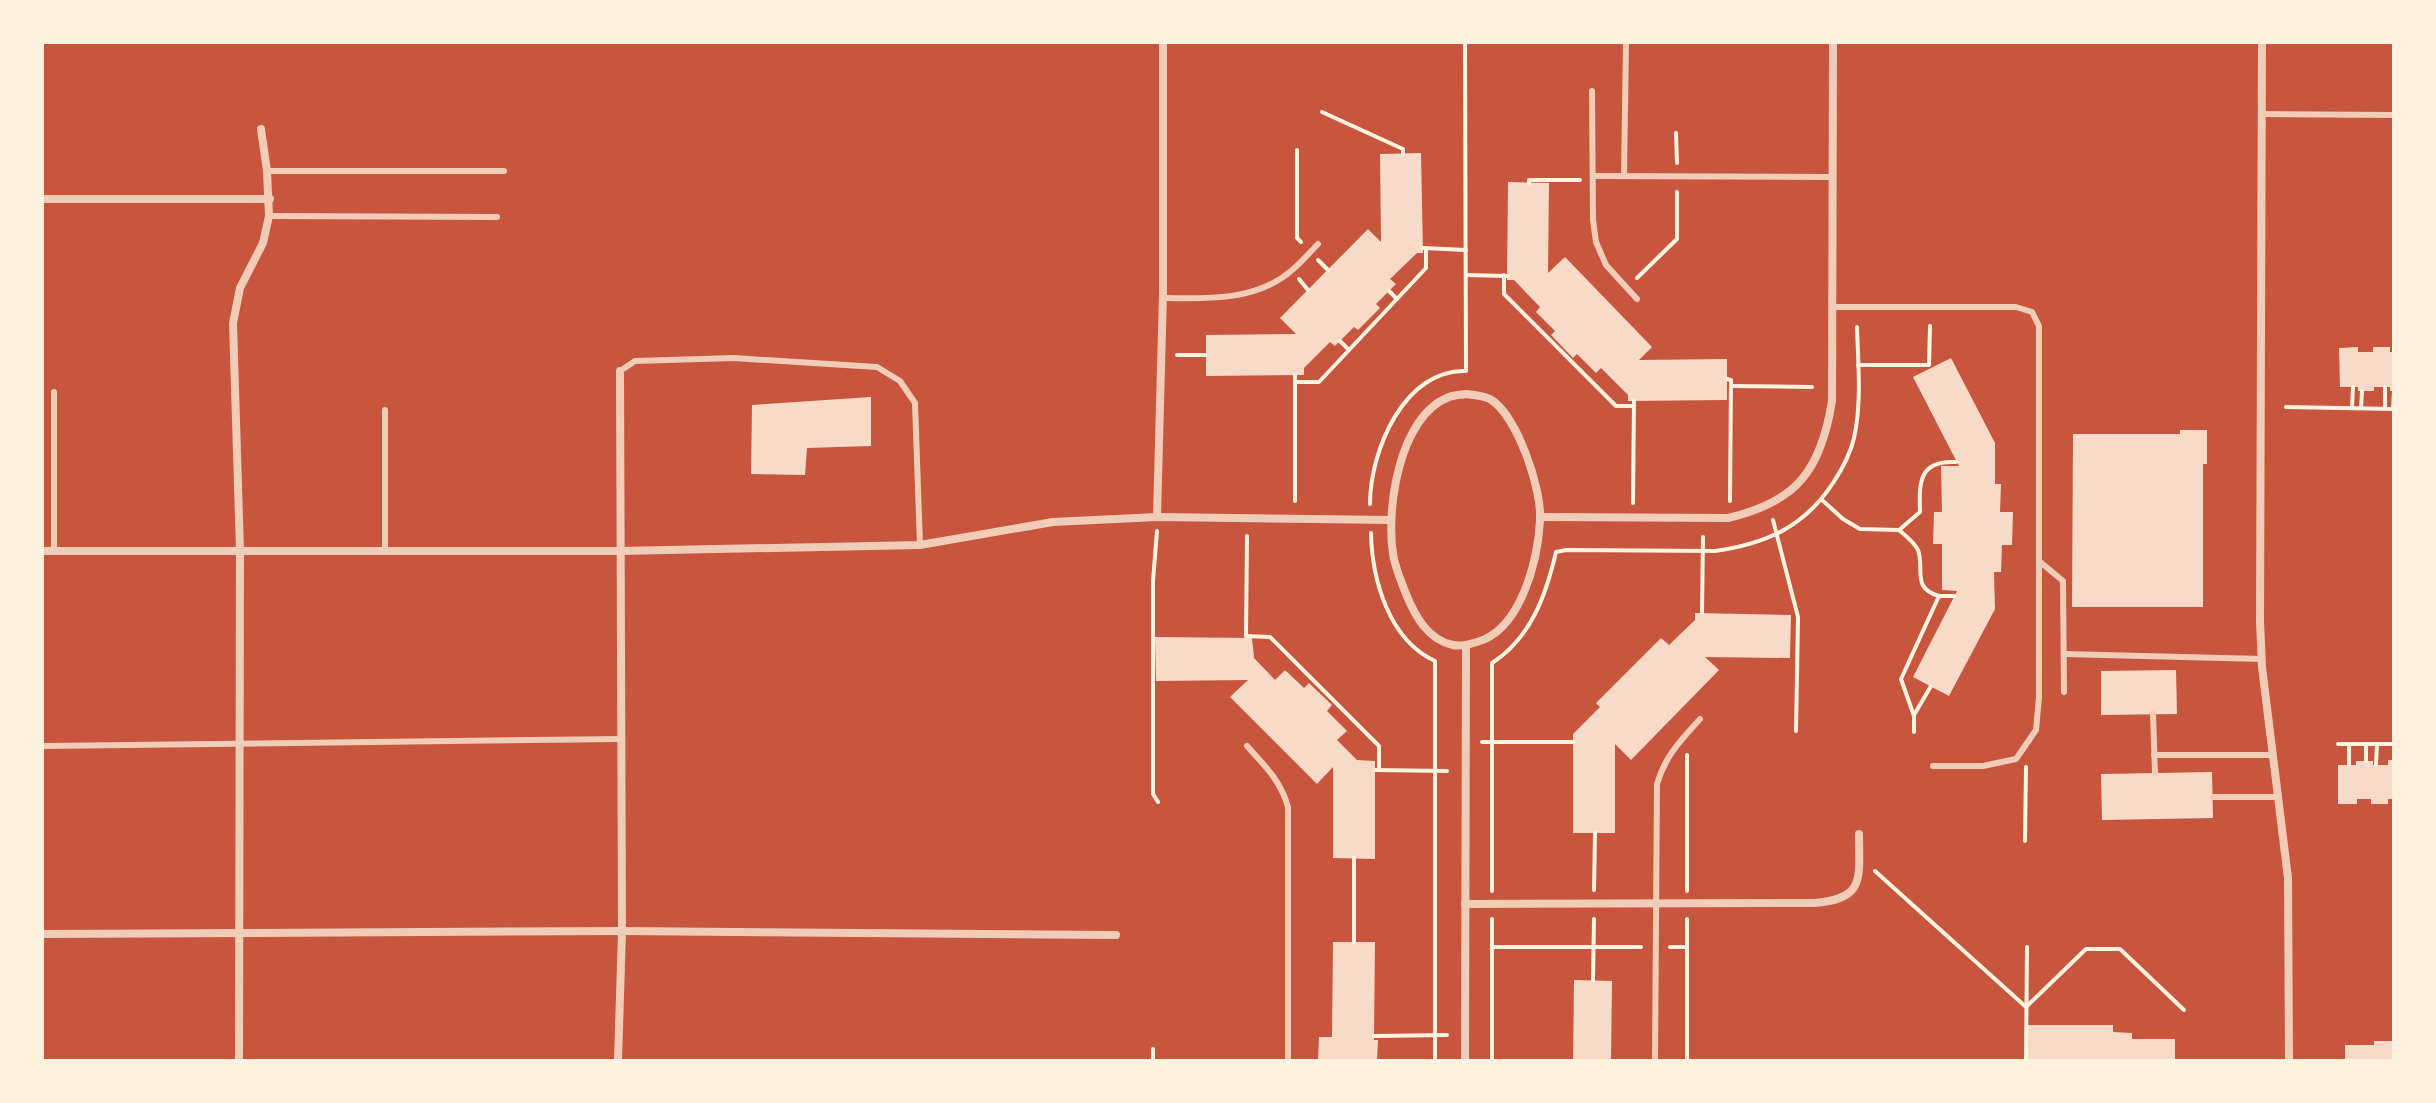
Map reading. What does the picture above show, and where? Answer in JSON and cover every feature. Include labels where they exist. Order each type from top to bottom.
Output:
[{"type":"street","points":[[1157,517],[1163,298],[1163,42]]},
{"type":"street","points":[[1540,517],[1728,518],[1754,512],[1802,482],[1827,434],[1832,401],[1833,42]]},
{"type":"street","points":[[2262,42],[2262,659],[2288,878],[2289,1061]]},
{"type":"street","points":[[239,1061],[240,550],[233,323],[240,288],[263,243],[269,216],[270,199],[261,129]]},
{"type":"street","points":[[42,199],[270,199]]},
{"type":"street","points":[[618,1061],[622,931],[620,371]]},
{"type":"street","points":[[1466,394],[1489,398],[1501,409],[1515,431],[1533,478],[1540,517],[1534,557],[1518,606],[1499,631],[1484,640],[1454,645],[1436,638],[1420,623],[1410,605],[1393,556],[1392,497],[1404,449],[1415,428],[1432,408],[1447,397],[1466,394]]},
{"type":"street","points":[[42,551],[619,551],[920,545],[1053,522],[1157,517],[1391,520]]},
{"type":"street","points":[[1465,1061],[1466,645]]},
{"type":"street","points":[[1465,904],[1839,901],[1855,886],[1859,834]]},
{"type":"street","points":[[42,934],[622,931],[1116,935]]},
{"type":"lane","points":[[1624,176],[1626,42]]},
{"type":"lane","points":[[1592,91],[1593,220],[1596,242],[1606,265],[1637,299]]},
{"type":"lane","points":[[2262,114],[2394,115]]},
{"type":"lane","points":[[267,171],[504,171]]},
{"type":"lane","points":[[1593,178],[1832,177]]},
{"type":"lane","points":[[269,216],[497,217]]},
{"type":"lane","points":[[1163,298],[1230,296],[1264,288],[1290,272],[1318,244]]},
{"type":"lane","points":[[1832,307],[2016,307],[2032,312],[2039,326],[2036,730],[2016,759],[2001,763],[1933,766]]},
{"type":"lane","points":[[620,371],[635,361],[734,358],[877,367],[900,381],[915,403],[920,545]]},
{"type":"lane","points":[[54,392],[54,551]]},
{"type":"lane","points":[[385,410],[385,550]]},
{"type":"lane","points":[[2039,561],[2063,581],[2064,692]]},
{"type":"lane","points":[[2064,654],[2262,659]]},
{"type":"lane","points":[[2153,714],[2155,773]]},
{"type":"lane","points":[[1655,1061],[1657,784],[1672,748],[1700,719]]},
{"type":"lane","points":[[42,746],[621,739]]},
{"type":"lane","points":[[1247,746],[1274,775],[1288,807],[1288,1061]]},
{"type":"lane","points":[[2154,755],[2272,755]]},
{"type":"lane","points":[[2213,797],[2278,797]]},
{"type":"path","points":[[1399,42],[1570,42]]},
{"type":"path","points":[[1435,1061],[1435,661],[1409,645],[1388,611],[1373,563],[1370,496],[1383,442],[1395,415],[1410,395],[1442,374],[1466,371],[1465,43]]},
{"type":"path","points":[[1322,112],[1403,149],[1403,153]]},
{"type":"path","points":[[1626,287],[1677,239],[1676,133]]},
{"type":"path","points":[[1297,150],[1297,238],[1328,270]]},
{"type":"path","points":[[1529,183],[1529,180],[1593,178]]},
{"type":"path","points":[[1295,382],[1319,382],[1426,268],[1424,248],[1466,250]]},
{"type":"path","points":[[1466,275],[1506,276],[1504,294],[1616,406],[1634,404],[1633,504]]},
{"type":"path","points":[[1389,291],[1397,299]]},
{"type":"path","points":[[1536,326],[1543,319]]},
{"type":"path","points":[[1368,320],[1373,325]]},
{"type":"path","points":[[1858,365],[1930,366],[1930,326]]},
{"type":"path","points":[[1492,1061],[1492,663],[1526,632],[1545,595],[1556,552],[1732,549],[1777,534],[1811,512],[1822,500],[1851,450],[1857,421],[1857,327]]},
{"type":"path","points":[[1340,341],[1349,350]]},
{"type":"path","points":[[1174,355],[1206,355]]},
{"type":"path","points":[[1584,374],[1590,367]]},
{"type":"path","points":[[1295,375],[1295,501]]},
{"type":"path","points":[[1727,379],[1731,380],[1730,502]]},
{"type":"path","points":[[1731,386],[1812,387]]},
{"type":"path","points":[[2352,408],[2353,387]]},
{"type":"path","points":[[2385,387],[2385,408]]},
{"type":"path","points":[[2361,408],[2362,391]]},
{"type":"path","points":[[2286,407],[2394,409],[2394,391]]},
{"type":"path","points":[[1822,500],[1860,529],[1899,530],[1920,512],[1920,482],[1925,471],[1943,461],[1956,462]]},
{"type":"path","points":[[1157,517],[1152,707],[1153,794],[1158,802]]},
{"type":"path","points":[[1773,520],[1798,617],[1796,731]]},
{"type":"path","points":[[1899,530],[1918,549],[1924,588],[1939,596],[1954,596]]},
{"type":"path","points":[[1247,536],[1246,637],[1270,637],[1379,746],[1377,770],[1447,771]]},
{"type":"path","points":[[1702,613],[1703,537]]},
{"type":"path","points":[[1914,732],[1914,716],[1901,679],[1939,596]]},
{"type":"path","points":[[1791,638],[1798,638]]},
{"type":"path","points":[[1914,716],[1931,686]]},
{"type":"path","points":[[1482,742],[1573,742]]},
{"type":"path","points":[[2338,744],[2394,744]]},
{"type":"path","points":[[2349,744],[2349,765]]},
{"type":"path","points":[[2366,744],[2366,761]]},
{"type":"path","points":[[2376,765],[2377,744]]},
{"type":"path","points":[[2025,841],[2026,746]]},
{"type":"path","points":[[1859,857],[2026,1007]]},
{"type":"path","points":[[1354,858],[1354,942]]},
{"type":"path","points":[[1492,947],[1687,947]]},
{"type":"path","points":[[2026,1061],[2027,947]]},
{"type":"path","points":[[2026,1007],[2086,949],[2120,949],[2184,1010]]},
{"type":"path","points":[[1374,1036],[1447,1035]]},
{"type":"path","points":[[1153,1049],[1153,1061]]},
{"type":"building","points":[[1421,153],[1423,253],[1417,253],[1390,279],[1396,284],[1376,304],[1380,308],[1358,330],[1354,327],[1335,346],[1330,342],[1304,368],[1304,375],[1206,376],[1206,335],[1296,334],[1280,318],[1368,229],[1381,242],[1380,154]]},
{"type":"building","points":[[1508,182],[1549,183],[1548,273],[1565,257],[1652,347],[1639,360],[1727,359],[1727,400],[1628,401],[1628,395],[1601,368],[1596,373],[1577,354],[1573,358],[1551,335],[1555,331],[1536,312],[1540,307],[1514,280],[1507,280]]},
{"type":"building","points":[[2358,347],[2358,352],[2373,352],[2373,347],[2390,347],[2390,352],[2394,352],[2394,391],[2390,391],[2390,387],[2358,391],[2358,387],[2340,387],[2339,348]]},
{"type":"building","points":[[1951,358],[1995,443],[1995,484],[2001,484],[2000,512],[2013,512],[2012,545],[2002,545],[2001,572],[1994,572],[1995,609],[1949,696],[1913,677],[1957,591],[1942,590],[1942,544],[1933,544],[1934,512],[1942,512],[1941,466],[1959,466],[1913,377]]},
{"type":"building","points":[[871,397],[871,446],[807,448],[805,475],[751,474],[752,405]]},
{"type":"building","points":[[2180,430],[2207,430],[2207,464],[2203,464],[2203,607],[2072,607],[2073,434],[2180,434]]},
{"type":"building","points":[[1695,613],[1791,615],[1790,658],[1705,657],[1719,670],[1631,760],[1615,744],[1615,833],[1573,833],[1573,734],[1600,707],[1596,703],[1661,638],[1669,645],[1695,620]]},
{"type":"building","points":[[1155,637],[1252,638],[1254,658],[1275,680],[1285,670],[1304,688],[1309,683],[1332,705],[1327,711],[1347,731],[1337,740],[1357,760],[1375,761],[1375,859],[1333,858],[1333,767],[1317,784],[1230,697],[1248,680],[1156,681]]},
{"type":"building","points":[[2176,670],[2177,714],[2101,715],[2101,671]]},
{"type":"building","points":[[2388,760],[2394,760],[2394,799],[2388,799],[2388,804],[2371,804],[2371,799],[2357,799],[2357,804],[2338,804],[2338,765],[2373,761],[2373,765],[2388,765]]},
{"type":"building","points":[[2212,772],[2213,818],[2102,820],[2101,774]]},
{"type":"building","points":[[1333,942],[1375,942],[1374,1040],[1378,1040],[1377,1061],[1318,1061],[1319,1037],[1332,1037]]},
{"type":"building","points":[[1574,980],[1612,981],[1611,1061],[1573,1061]]},
{"type":"building","points":[[2028,1025],[2113,1025],[2113,1032],[2132,1033],[2132,1039],[2175,1039],[2175,1061],[2027,1061]]},
{"type":"building","points":[[2374,1041],[2394,1041],[2394,1061],[2345,1061],[2345,1045],[2374,1045]]}]
